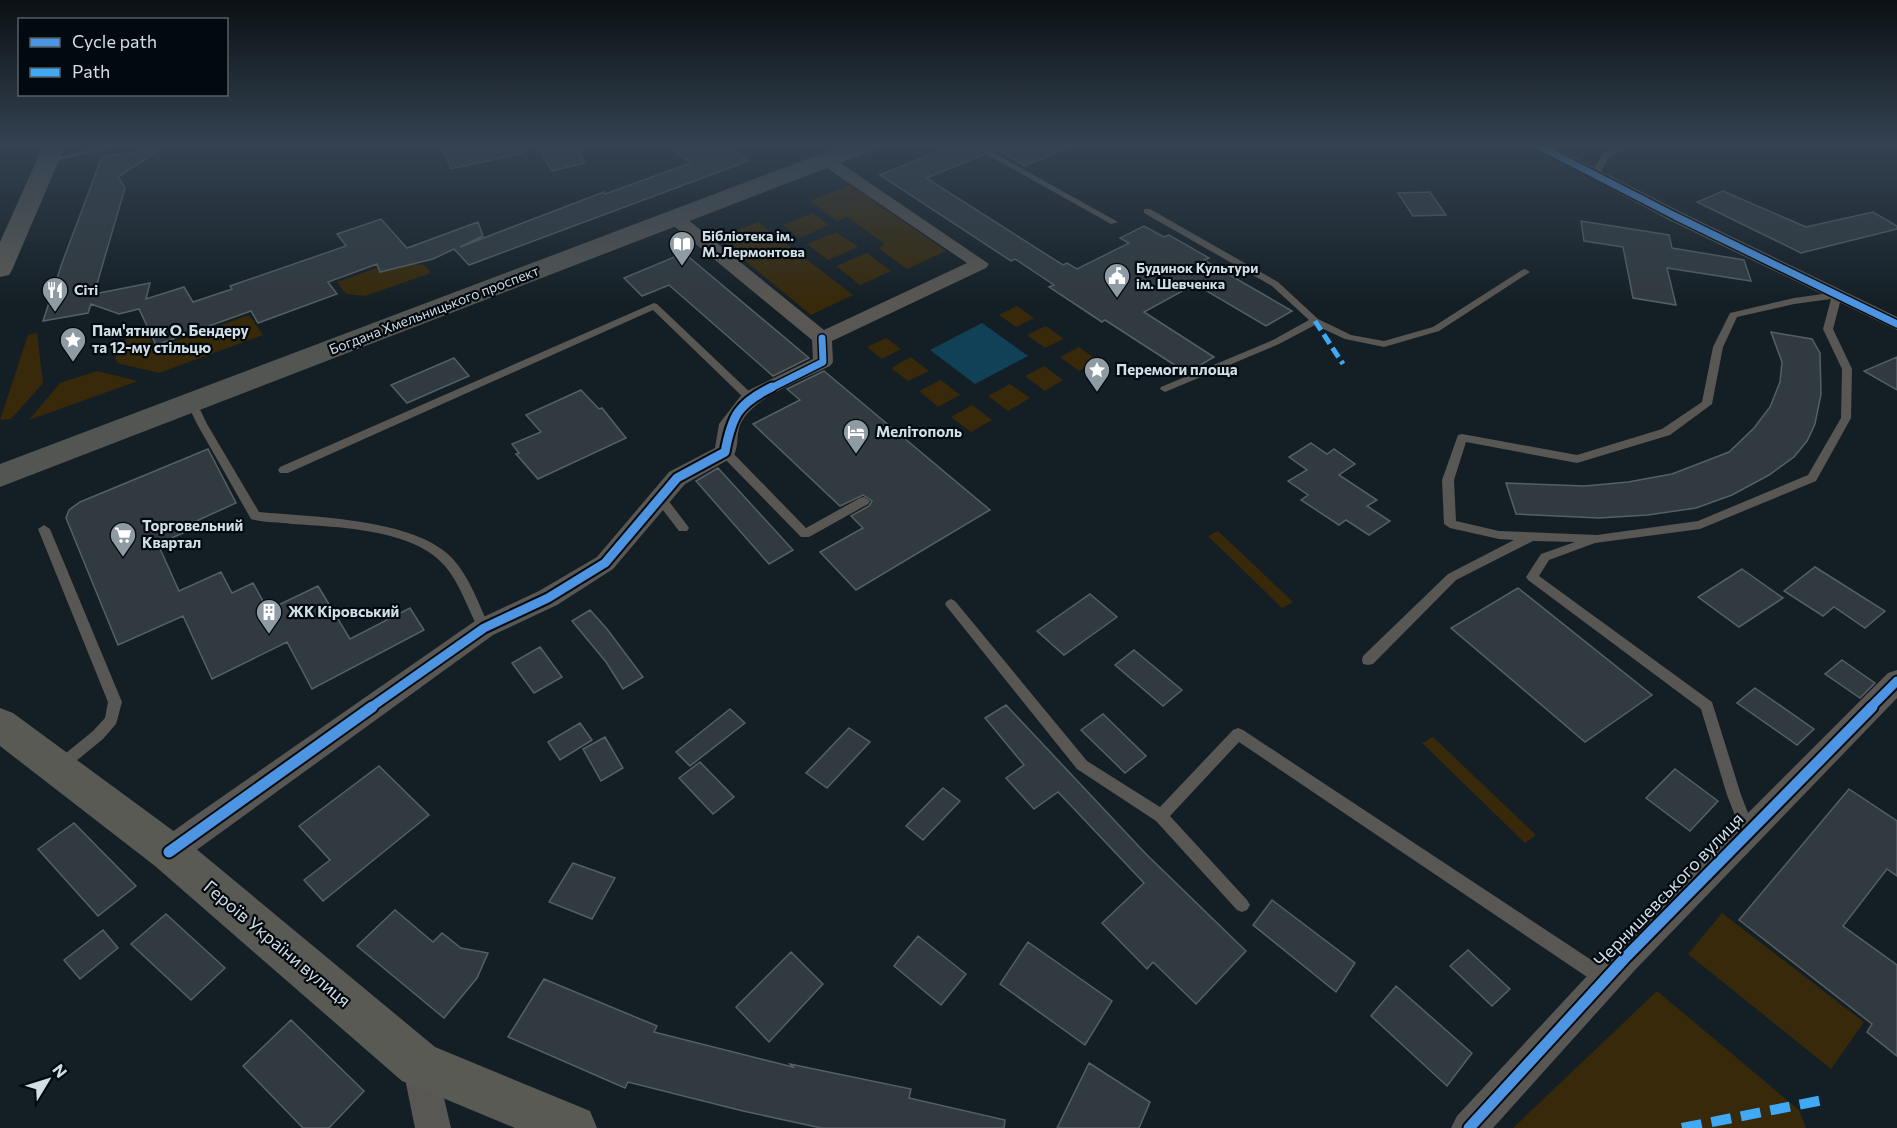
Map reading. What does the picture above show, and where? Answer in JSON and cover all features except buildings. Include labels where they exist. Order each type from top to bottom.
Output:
[{"type":"highway","name":"Богдана Хмельницького проспект","points":[[0,476],[732,197]]},
{"type":"main road","points":[[0,261],[27,197]]},
{"type":"main road","points":[[0,270],[29,197]]},
{"type":"main road","name":"Героїв України вулиця","points":[[0,724],[169,852],[419,1064],[573,1128]]},
{"type":"street","points":[[822,339],[980,264],[880,197]]},
{"type":"street","points":[[1638,197],[1837,295],[1888,313],[1897,324]]},
{"type":"street","points":[[169,852],[484,628],[548,598],[605,563],[677,478],[724,452],[730,424],[750,398],[824,362],[822,339],[675,218]]},
{"type":"street","name":"Чернишевського вулиця","points":[[1469,1128],[1605,980],[1897,681]]},
{"type":"street","points":[[419,1064],[433,1128]]},
{"type":"lane","points":[[1068,197],[1114,222]]},
{"type":"lane","points":[[1147,211],[1275,284],[1315,321],[1348,338],[1384,344],[1436,328],[1525,272]]},
{"type":"lane","points":[[1837,295],[1828,329],[1847,369],[1846,418],[1812,478],[1700,525],[1597,539],[1499,535],[1450,524],[1448,480],[1462,438],[1577,459],[1666,432],[1707,404],[1719,347],[1733,315],[1794,301],[1837,295]]},
{"type":"lane","points":[[284,470],[654,306],[750,398]]},
{"type":"lane","points":[[1166,389],[1276,342],[1315,321]]},
{"type":"lane","points":[[191,402],[255,516],[394,531],[422,542],[443,556],[456,572],[484,628]]},
{"type":"lane","points":[[724,452],[805,534],[864,501]]},
{"type":"lane","points":[[660,498],[683,528]]},
{"type":"lane","points":[[44,529],[115,702],[111,720],[98,735],[59,767]]},
{"type":"lane","points":[[1368,660],[1452,577],[1530,537]]},
{"type":"lane","points":[[1597,539],[1545,557],[1532,577],[1707,706],[1734,795],[1749,832]]},
{"type":"lane","points":[[951,604],[1082,765],[1161,816],[1242,905]]},
{"type":"lane","points":[[1161,816],[1238,734],[1605,980]]},
{"type":"shaded area","points":[[821,197],[867,197],[946,251],[907,269],[878,248],[885,244],[847,217],[837,221],[810,201]]},
{"type":"shaded area","points":[[812,213],[829,225],[799,238],[783,225]]},
{"type":"shaded area","points":[[758,222],[853,295],[811,315],[717,238]]},
{"type":"shaded area","points":[[836,232],[858,247],[828,260],[807,244]]},
{"type":"shaded area","points":[[867,253],[891,271],[860,285],[836,266]]},
{"type":"shaded area","points":[[394,262],[425,265],[431,273],[365,296],[346,294],[337,282]]},
{"type":"shaded area","points":[[1017,306],[1034,318],[1016,327],[999,315]]},
{"type":"shaded area","points":[[249,315],[263,335],[159,373],[117,363],[112,344],[147,333],[155,348]]},
{"type":"shaded area","points":[[1046,326],[1064,339],[1045,348],[1027,335]]},
{"type":"shaded area","points":[[37,333],[43,383],[11,419],[0,420],[28,335]]},
{"type":"shaded area","points":[[886,338],[901,349],[882,359],[867,347]]},
{"type":"shaded area","points":[[1079,347],[1098,361],[1079,371],[1060,357]]},
{"type":"shaded area","points":[[911,357],[929,371],[908,381],[891,368]]},
{"type":"shaded area","points":[[1044,366],[1063,380],[1045,391],[1025,376]]},
{"type":"shaded area","points":[[97,371],[138,381],[29,420],[60,383]]},
{"type":"shaded area","points":[[941,380],[960,395],[938,407],[919,391]]},
{"type":"shaded area","points":[[1010,384],[1030,398],[1008,411],[988,396]]},
{"type":"shaded area","points":[[972,405],[992,420],[971,432],[951,417]]},
{"type":"shaded area","points":[[1218,531],[1293,602],[1282,608],[1208,536]]},
{"type":"shaded area","points":[[1433,737],[1536,835],[1525,843],[1422,743]]},
{"type":"shaded area","points":[[1722,913],[1864,1022],[1831,1069],[1688,954]]},
{"type":"shaded area","points":[[1657,991],[1799,1110],[1806,1128],[1513,1128]]},
{"type":"water","points":[[982,323],[1028,356],[975,384],[930,350]]},
{"type":"marked path","points":[[1315,321],[1343,364]]},
{"type":"marked path","points":[[1682,1128],[1823,1100]]},
{"type":"cycle path","points":[[1637,197],[1897,324]]},
{"type":"cycle path","points":[[169,852],[484,628],[548,598],[605,563],[677,478],[725,452],[730,424],[750,398],[823,362],[822,338]]},
{"type":"cycle path","points":[[1469,1128],[1624,959],[1897,681]]},
{"type":"place","name":"Бібліотека ім. М. Лермонтова","points":[[682,267]]},
{"type":"place","name":"Будинок Культури ім. Шевченка","points":[[1117,299]]},
{"type":"place","name":"Сіті","points":[[55,313]]},
{"type":"place","name":"Пам'ятник О. Бендеру та 12-му стільцю","points":[[73,363]]},
{"type":"place","name":"Перемоги площа","points":[[1097,393]]},
{"type":"place","name":"Мелітополь","points":[[856,455]]},
{"type":"place","name":"Торговельний Квартал","points":[[123,558]]},
{"type":"place","name":"ЖК Кіровський","points":[[269,635]]}]
